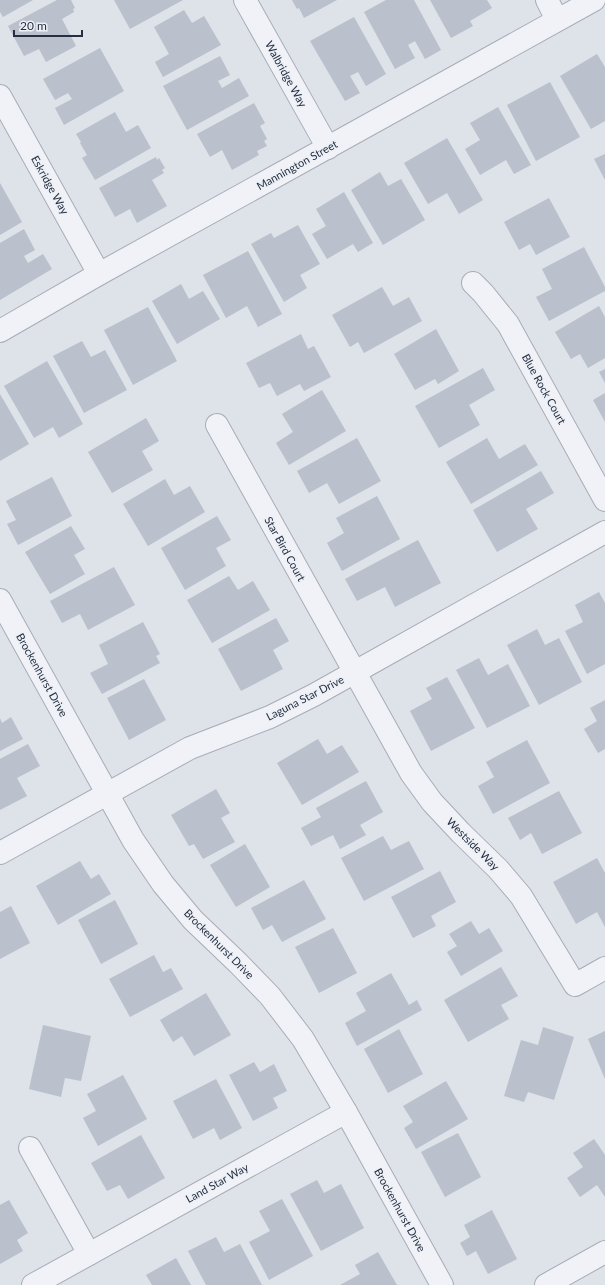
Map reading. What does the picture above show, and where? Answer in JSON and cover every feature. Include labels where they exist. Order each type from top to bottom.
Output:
[{"type":"street","name":"Walbridge Way","points":[[245,0],[328,148]]},
{"type":"street","points":[[547,0],[557,20]]},
{"type":"street","name":"Mannington Street","points":[[0,331],[99,274],[594,0]]},
{"type":"street","name":"Eskridge Way","points":[[0,96],[99,274]]},
{"type":"street","name":"Blue Rock Court","points":[[473,283],[508,324],[605,500]]},
{"type":"street","name":"Star Bird Court","points":[[217,425],[354,673]]},
{"type":"street","name":"Laguna Star Drive","points":[[0,853],[190,748],[270,717],[314,695],[605,532]]},
{"type":"street","name":"Brockenhurst Drive","points":[[0,600],[133,840],[163,884],[193,920],[270,996],[303,1039],[346,1112],[442,1285]]},
{"type":"street","name":"Westside Way","points":[[354,673],[411,772],[432,802],[498,869],[521,896],[575,985],[605,968]]},
{"type":"street","name":"Land Star Way","points":[[33,1285],[346,1112]]},
{"type":"street","points":[[30,1148],[89,1254]]},
{"type":"street","points":[[546,1285],[605,1252]]},
{"type":"building","points":[[0,0],[33,0],[3,17],[0,12]]},
{"type":"building","points":[[57,0],[71,0],[75,8],[73,9],[74,12],[62,19],[76,46],[46,62],[39,49],[24,56],[8,26]]},
{"type":"building","points":[[114,0],[183,0],[130,29]]},
{"type":"building","points":[[292,0],[337,0],[304,18],[299,8],[297,9]]},
{"type":"building","points":[[386,0],[414,0],[441,50],[425,59],[415,41],[408,45],[415,58],[395,69],[364,12]]},
{"type":"building","points":[[430,0],[487,0],[492,8],[470,21],[473,26],[451,38]]},
{"type":"building","points":[[184,10],[192,23],[204,16],[221,45],[163,77],[155,62],[169,54],[154,27]]},
{"type":"building","points":[[354,17],[386,74],[366,86],[358,72],[350,76],[360,93],[345,101],[310,41]]},
{"type":"building","points":[[100,48],[124,91],[64,125],[55,108],[72,99],[68,93],[55,100],[43,79]]},
{"type":"building","points":[[597,54],[605,67],[605,121],[591,129],[560,76]]},
{"type":"building","points":[[220,56],[230,75],[218,81],[222,88],[239,78],[249,96],[187,130],[163,86]]},
{"type":"building","points":[[550,82],[580,137],[536,161],[507,105]]},
{"type":"building","points":[[254,103],[265,123],[260,126],[267,139],[264,141],[267,146],[257,151],[259,155],[232,170],[222,150],[210,157],[197,134]]},
{"type":"building","points":[[498,107],[531,165],[514,174],[506,160],[480,175],[465,149],[480,140],[470,123]]},
{"type":"building","points":[[115,112],[126,132],[138,125],[151,148],[95,180],[82,158],[87,155],[76,134]]},
{"type":"building","points":[[447,138],[483,200],[459,214],[447,193],[428,204],[404,163]]},
{"type":"building","points":[[605,154],[605,180],[594,159]]},
{"type":"building","points":[[156,157],[157,160],[159,158],[165,168],[162,170],[164,173],[152,180],[167,206],[137,223],[130,209],[115,217],[99,188]]},
{"type":"building","points":[[380,172],[388,186],[401,179],[425,220],[383,245],[351,190]]},
{"type":"building","points":[[0,183],[22,222],[0,235]]},
{"type":"building","points":[[344,192],[373,243],[358,252],[353,244],[327,259],[312,234],[326,226],[316,209]]},
{"type":"building","points":[[549,198],[570,237],[536,255],[530,244],[519,250],[504,222]]},
{"type":"building","points":[[298,225],[320,264],[300,275],[307,288],[284,302],[251,244],[271,233],[274,238]]},
{"type":"building","points":[[24,229],[35,250],[24,256],[28,263],[43,254],[52,269],[0,300],[0,243]]},
{"type":"building","points":[[584,247],[605,287],[605,291],[549,321],[536,297],[552,289],[542,269]]},
{"type":"building","points":[[248,251],[282,314],[258,327],[247,306],[226,318],[203,275]]},
{"type":"building","points":[[181,284],[189,299],[203,291],[220,319],[177,344],[152,301]]},
{"type":"building","points":[[382,287],[393,306],[409,297],[422,321],[364,353],[358,342],[350,347],[332,315]]},
{"type":"building","points":[[599,306],[605,317],[605,358],[588,368],[580,354],[571,359],[555,332]]},
{"type":"building","points":[[148,307],[177,361],[133,385],[104,330]]},
{"type":"building","points":[[436,329],[459,371],[438,384],[435,379],[415,390],[394,354]]},
{"type":"building","points":[[301,334],[308,349],[314,346],[331,377],[304,391],[300,384],[277,396],[270,383],[259,388],[246,363]]},
{"type":"building","points":[[82,341],[91,357],[105,350],[127,390],[84,413],[53,356]]},
{"type":"building","points":[[47,361],[83,424],[59,438],[53,427],[34,438],[4,386]]},
{"type":"building","points":[[483,368],[495,390],[469,405],[480,425],[439,448],[415,406]]},
{"type":"building","points":[[605,369],[605,383],[599,372]]},
{"type":"building","points":[[322,390],[346,431],[289,465],[276,443],[293,432],[282,414]]},
{"type":"building","points":[[605,393],[605,422],[593,400]]},
{"type":"building","points":[[0,394],[29,444],[0,461]]},
{"type":"building","points":[[146,418],[159,441],[142,451],[153,470],[112,493],[88,452]]},
{"type":"building","points":[[357,438],[381,481],[339,504],[327,483],[309,493],[297,471]]},
{"type":"building","points":[[487,438],[499,459],[525,444],[538,465],[471,504],[446,462]]},
{"type":"building","points":[[541,471],[554,493],[526,509],[538,529],[497,552],[473,510]]},
{"type":"building","points":[[52,477],[72,516],[18,545],[7,524],[16,520],[6,501]]},
{"type":"building","points":[[165,479],[174,495],[190,486],[205,512],[148,546],[123,504]]},
{"type":"building","points":[[377,496],[400,539],[342,571],[327,543],[344,533],[336,518]]},
{"type":"building","points":[[217,516],[231,540],[216,548],[226,566],[185,590],[161,548]]},
{"type":"building","points":[[71,526],[85,549],[74,555],[85,574],[50,594],[25,552]]},
{"type":"building","points":[[418,540],[441,583],[395,607],[385,587],[357,601],[345,579]]},
{"type":"building","points":[[114,567],[135,605],[88,630],[80,614],[62,623],[50,601]]},
{"type":"building","points":[[229,576],[238,590],[253,581],[270,610],[212,643],[187,600]]},
{"type":"building","points":[[599,592],[605,603],[605,664],[587,674],[565,631],[583,622],[575,605]]},
{"type":"building","points":[[276,618],[289,641],[273,650],[283,669],[241,691],[218,649]]},
{"type":"building","points":[[143,622],[160,654],[156,656],[160,663],[102,694],[90,673],[108,664],[99,645]]},
{"type":"building","points":[[537,629],[545,645],[559,638],[582,682],[539,705],[507,645]]},
{"type":"building","points":[[479,658],[488,675],[508,664],[530,706],[487,728],[456,670]]},
{"type":"building","points":[[447,677],[475,728],[431,751],[410,711],[432,699],[426,688]]},
{"type":"building","points":[[144,679],[166,720],[129,740],[107,698]]},
{"type":"building","points":[[605,700],[605,749],[598,753],[584,729],[597,721],[590,708]]},
{"type":"building","points":[[11,717],[23,739],[0,751],[0,718],[2,723]]},
{"type":"building","points":[[318,739],[327,754],[342,745],[359,772],[302,805],[277,763]]},
{"type":"building","points":[[527,740],[550,783],[493,814],[478,786],[494,777],[486,762]]},
{"type":"building","points":[[28,744],[40,766],[17,778],[27,796],[0,810],[0,759]]},
{"type":"building","points":[[366,781],[383,812],[360,825],[366,835],[340,849],[333,835],[311,846],[301,828],[321,817],[316,808]]},
{"type":"building","points":[[216,789],[230,813],[221,818],[235,842],[203,859],[194,844],[189,846],[171,815]]},
{"type":"building","points":[[559,791],[582,833],[542,854],[531,833],[520,840],[508,818]]},
{"type":"building","points":[[383,836],[391,850],[409,841],[424,869],[364,901],[341,858]]},
{"type":"building","points":[[245,844],[270,887],[236,907],[210,865]]},
{"type":"building","points":[[597,858],[605,873],[605,927],[597,912],[576,924],[553,882]]},
{"type":"building","points":[[80,861],[91,879],[99,874],[111,894],[58,925],[36,886]]},
{"type":"building","points":[[440,871],[456,902],[431,916],[436,926],[413,938],[391,897]]},
{"type":"building","points":[[304,880],[326,919],[282,942],[272,925],[263,930],[251,908]]},
{"type":"building","points":[[115,900],[138,944],[101,964],[78,920]]},
{"type":"building","points":[[11,906],[30,943],[0,959],[0,912]]},
{"type":"building","points":[[471,921],[479,934],[489,928],[503,951],[461,976],[447,952],[457,946],[449,934]]},
{"type":"building","points":[[333,928],[357,973],[319,993],[295,947]]},
{"type":"building","points":[[154,955],[163,972],[171,968],[183,989],[130,1017],[109,979]]},
{"type":"building","points":[[501,967],[518,996],[501,1005],[509,1019],[468,1042],[444,1000]]},
{"type":"building","points":[[391,973],[409,1005],[417,1000],[422,1010],[357,1046],[345,1023],[366,1011],[356,993]]},
{"type":"building","points":[[206,993],[231,1035],[194,1056],[182,1036],[173,1042],[160,1020]]},
{"type":"building","points":[[43,1025],[91,1036],[81,1081],[65,1078],[61,1097],[29,1089]]},
{"type":"building","points":[[543,1027],[574,1037],[554,1100],[528,1092],[524,1102],[504,1096],[521,1040],[538,1045]]},
{"type":"building","points":[[399,1029],[423,1074],[388,1093],[364,1049]]},
{"type":"building","points":[[605,1031],[605,1079],[588,1039]]},
{"type":"building","points":[[254,1062],[260,1072],[274,1064],[287,1091],[273,1098],[278,1108],[253,1121],[229,1075]]},
{"type":"building","points":[[123,1075],[147,1119],[98,1146],[83,1118],[96,1111],[87,1094]]},
{"type":"building","points":[[216,1079],[242,1128],[220,1140],[214,1128],[193,1139],[173,1101]]},
{"type":"building","points":[[446,1081],[468,1119],[416,1149],[404,1128],[413,1122],[403,1106]]},
{"type":"building","points":[[458,1133],[481,1177],[445,1197],[421,1152]]},
{"type":"building","points":[[141,1135],[165,1178],[128,1199],[120,1185],[107,1191],[91,1163]]},
{"type":"building","points":[[594,1139],[605,1155],[605,1197],[597,1185],[580,1197],[567,1178],[583,1167],[573,1153]]},
{"type":"building","points":[[317,1180],[324,1193],[341,1184],[364,1228],[321,1251],[290,1194]]},
{"type":"building","points":[[282,1199],[313,1256],[269,1280],[249,1242],[270,1231],[259,1211]]},
{"type":"building","points":[[9,1200],[28,1233],[17,1240],[23,1251],[0,1264],[0,1205]]},
{"type":"building","points":[[492,1210],[517,1259],[488,1274],[476,1251],[467,1256],[460,1243],[470,1237],[464,1225]]},
{"type":"building","points":[[216,1237],[224,1252],[240,1244],[262,1285],[206,1285],[188,1251]]},
{"type":"building","points":[[378,1252],[397,1285],[340,1285],[360,1274],[355,1265]]},
{"type":"building","points":[[176,1258],[191,1285],[152,1285],[146,1275]]}]
